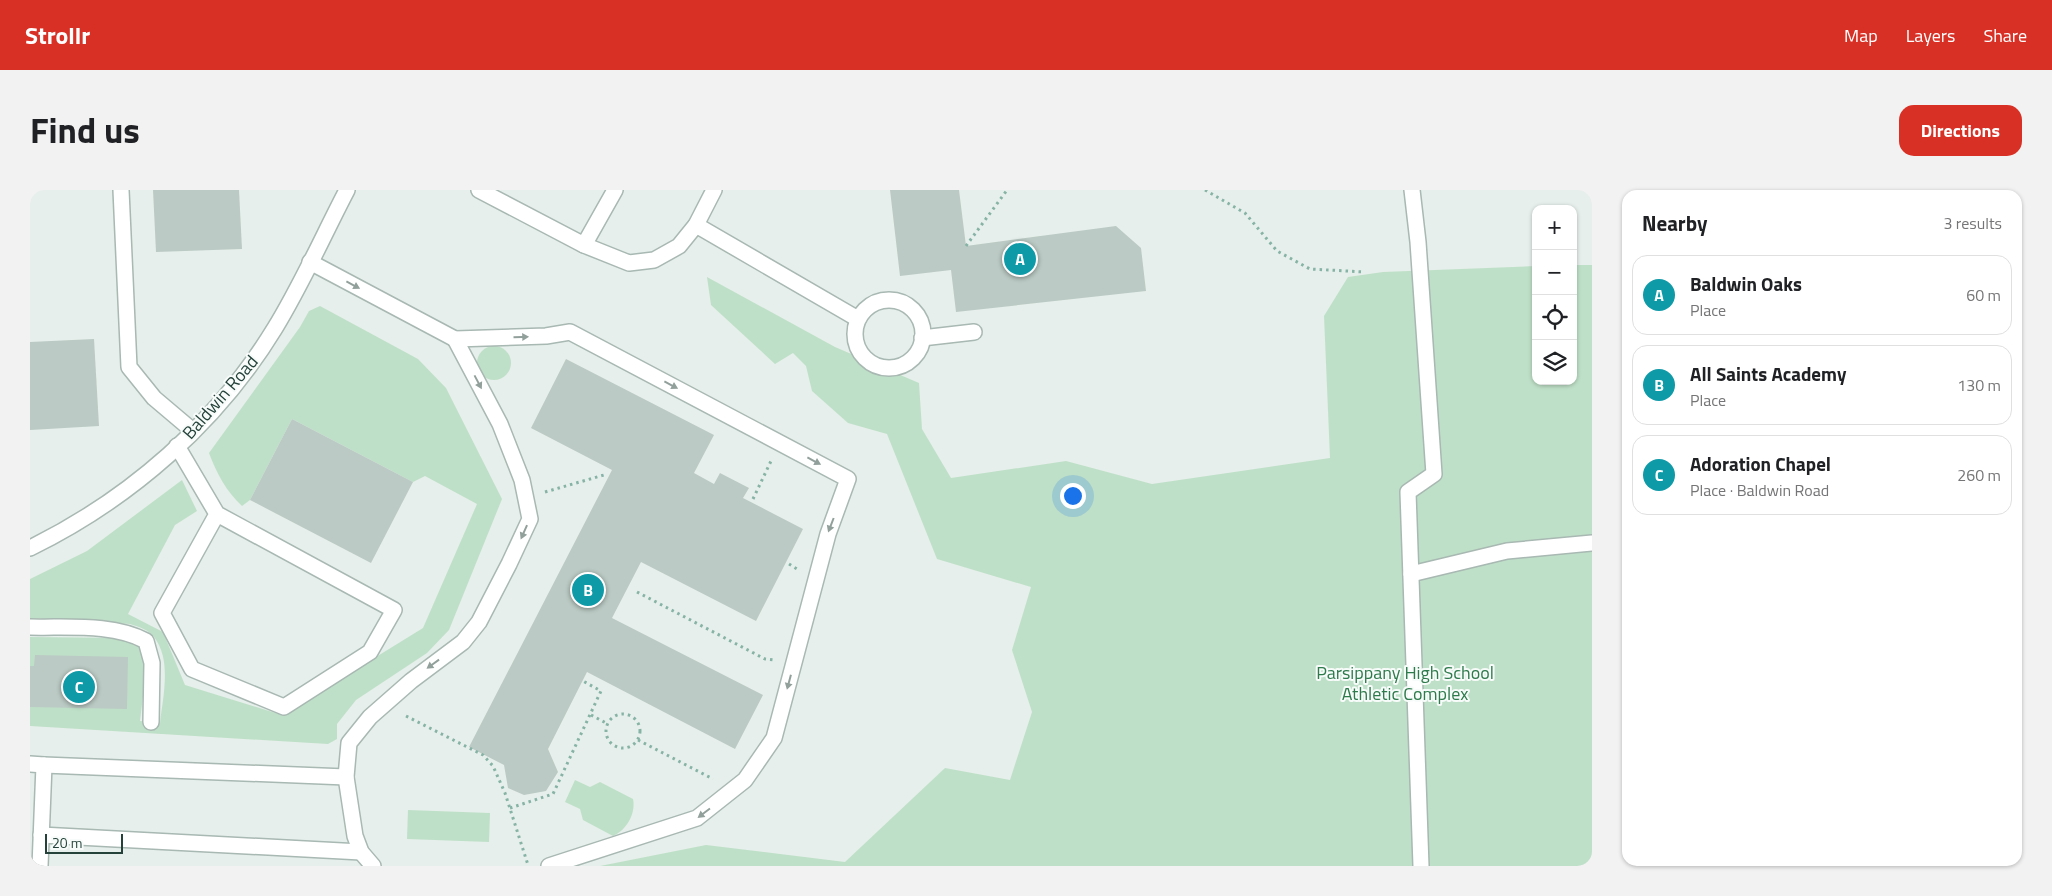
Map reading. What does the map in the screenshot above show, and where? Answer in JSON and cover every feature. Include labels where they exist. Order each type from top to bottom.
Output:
[{"type":"street","points":[[120,190],[129,367],[154,398],[194,430]]},
{"type":"street","name":"Baldwin Road","points":[[30,548],[59,534],[112,500],[178,446],[244,374],[276,327],[347,190]]},
{"type":"street","points":[[478,190],[584,245],[628,263],[654,260],[679,246],[696,225],[714,190]]},
{"type":"street","points":[[584,245],[615,190]]},
{"type":"street","points":[[1412,190],[1418,242],[1434,474],[1408,492],[1421,866]]},
{"type":"street","points":[[696,225],[858,320]]},
{"type":"street","points":[[310,262],[455,339],[546,336],[570,332],[848,479],[828,534],[774,738],[746,780],[697,818],[549,866]]},
{"type":"street","points":[[895,300],[906,304],[914,311],[920,321],[922,338],[918,353],[910,361],[900,367],[877,366],[860,352],[855,342],[855,330],[864,310],[873,303],[895,300]]},
{"type":"street","points":[[922,338],[974,332]]},
{"type":"street","points":[[373,866],[361,852],[355,836],[346,777],[349,743],[370,717],[411,680],[463,642],[479,622],[530,519],[522,480],[500,424],[455,339]]},
{"type":"street","points":[[178,446],[217,514],[394,610],[370,652],[284,707],[192,669],[162,614],[217,514]]},
{"type":"street","points":[[1411,574],[1507,550],[1592,543]]},
{"type":"street","points":[[30,627],[90,629],[132,634],[146,641],[152,663],[151,722]]},
{"type":"street","points":[[40,866],[41,835],[37,765],[346,777]]},
{"type":"street","points":[[41,835],[361,852]]},
{"type":"path","points":[[966,246],[1007,190]]},
{"type":"path","points":[[1206,190],[1245,213],[1277,251],[1310,269],[1365,272]]},
{"type":"path","points":[[752,498],[781,443]]},
{"type":"path","points":[[542,493],[604,475]]},
{"type":"path","points":[[637,592],[766,659],[795,662]]},
{"type":"path","points":[[510,808],[553,794],[602,691],[583,681]]},
{"type":"path","points":[[590,714],[608,724]]},
{"type":"path","points":[[622,714],[633,716],[640,725],[638,740],[628,748],[616,747],[608,739],[608,724],[616,716],[622,714]]},
{"type":"path","points":[[406,716],[483,755],[493,766],[510,808],[528,866]]},
{"type":"path","points":[[638,740],[733,790]]},
{"type":"green space","name":"Parsippany High School Athletic Complex","points":[[1577,265],[1592,265],[1592,866],[600,866],[706,845],[845,862],[945,768],[1010,780],[1032,712],[1012,650],[1031,587],[937,559],[887,434],[848,423],[812,391],[806,366],[793,353],[775,364],[711,305],[707,277],[835,347],[919,383],[922,429],[951,478],[1066,461],[1152,484],[1330,458],[1324,316],[1348,277],[1383,272],[1532,266],[1532,385],[1577,385]]},
{"type":"green space","points":[[320,306],[418,359],[446,388],[502,499],[449,630],[427,653],[356,700],[337,724],[337,739],[328,744],[30,726],[30,637],[128,638],[141,647],[146,671],[140,721],[160,723],[165,667],[160,646],[154,637],[144,629],[130,624],[30,618],[30,579],[87,551],[182,480],[197,511],[175,525],[128,614],[163,632],[185,685],[282,715],[423,628],[477,504],[425,476],[413,482],[292,419],[250,500],[242,506],[222,482],[209,453],[300,327],[309,311]]},
{"type":"green space","points":[[494,346],[501,347],[506,351],[510,356],[510,370],[506,375],[501,379],[494,380],[487,379],[482,375],[478,370],[477,363],[478,356],[482,351],[487,347]]},
{"type":"green space","points":[[575,780],[590,787],[600,782],[633,799],[632,815],[622,830],[613,836],[583,820],[580,809],[565,802]]},
{"type":"green space","points":[[408,810],[490,813],[489,842],[407,839]]},
{"type":"building","points":[[153,190],[239,190],[242,249],[156,252]]},
{"type":"building","points":[[890,190],[959,190],[966,246],[1116,226],[1141,248],[1146,291],[956,312],[951,270],[900,276]]},
{"type":"building","points":[[94,339],[99,426],[30,430],[30,342]]},
{"type":"building","points":[[566,359],[714,435],[694,473],[714,484],[720,473],[749,488],[743,498],[803,529],[756,621],[641,562],[612,618],[763,695],[735,749],[587,672],[548,749],[558,772],[546,791],[524,795],[508,788],[504,765],[469,747],[612,470],[531,428]]},
{"type":"building","points":[[292,419],[413,482],[371,563],[250,500]]},
{"type":"building","points":[[35,655],[128,657],[127,709],[30,707],[30,666],[34,666]]},
{"type":"place","name":"Baldwin Oaks","points":[[1020,259]]},
{"type":"place","name":"All Saints Academy","points":[[588,590]]},
{"type":"place","name":"Adoration Chapel","points":[[79,687]]}]
